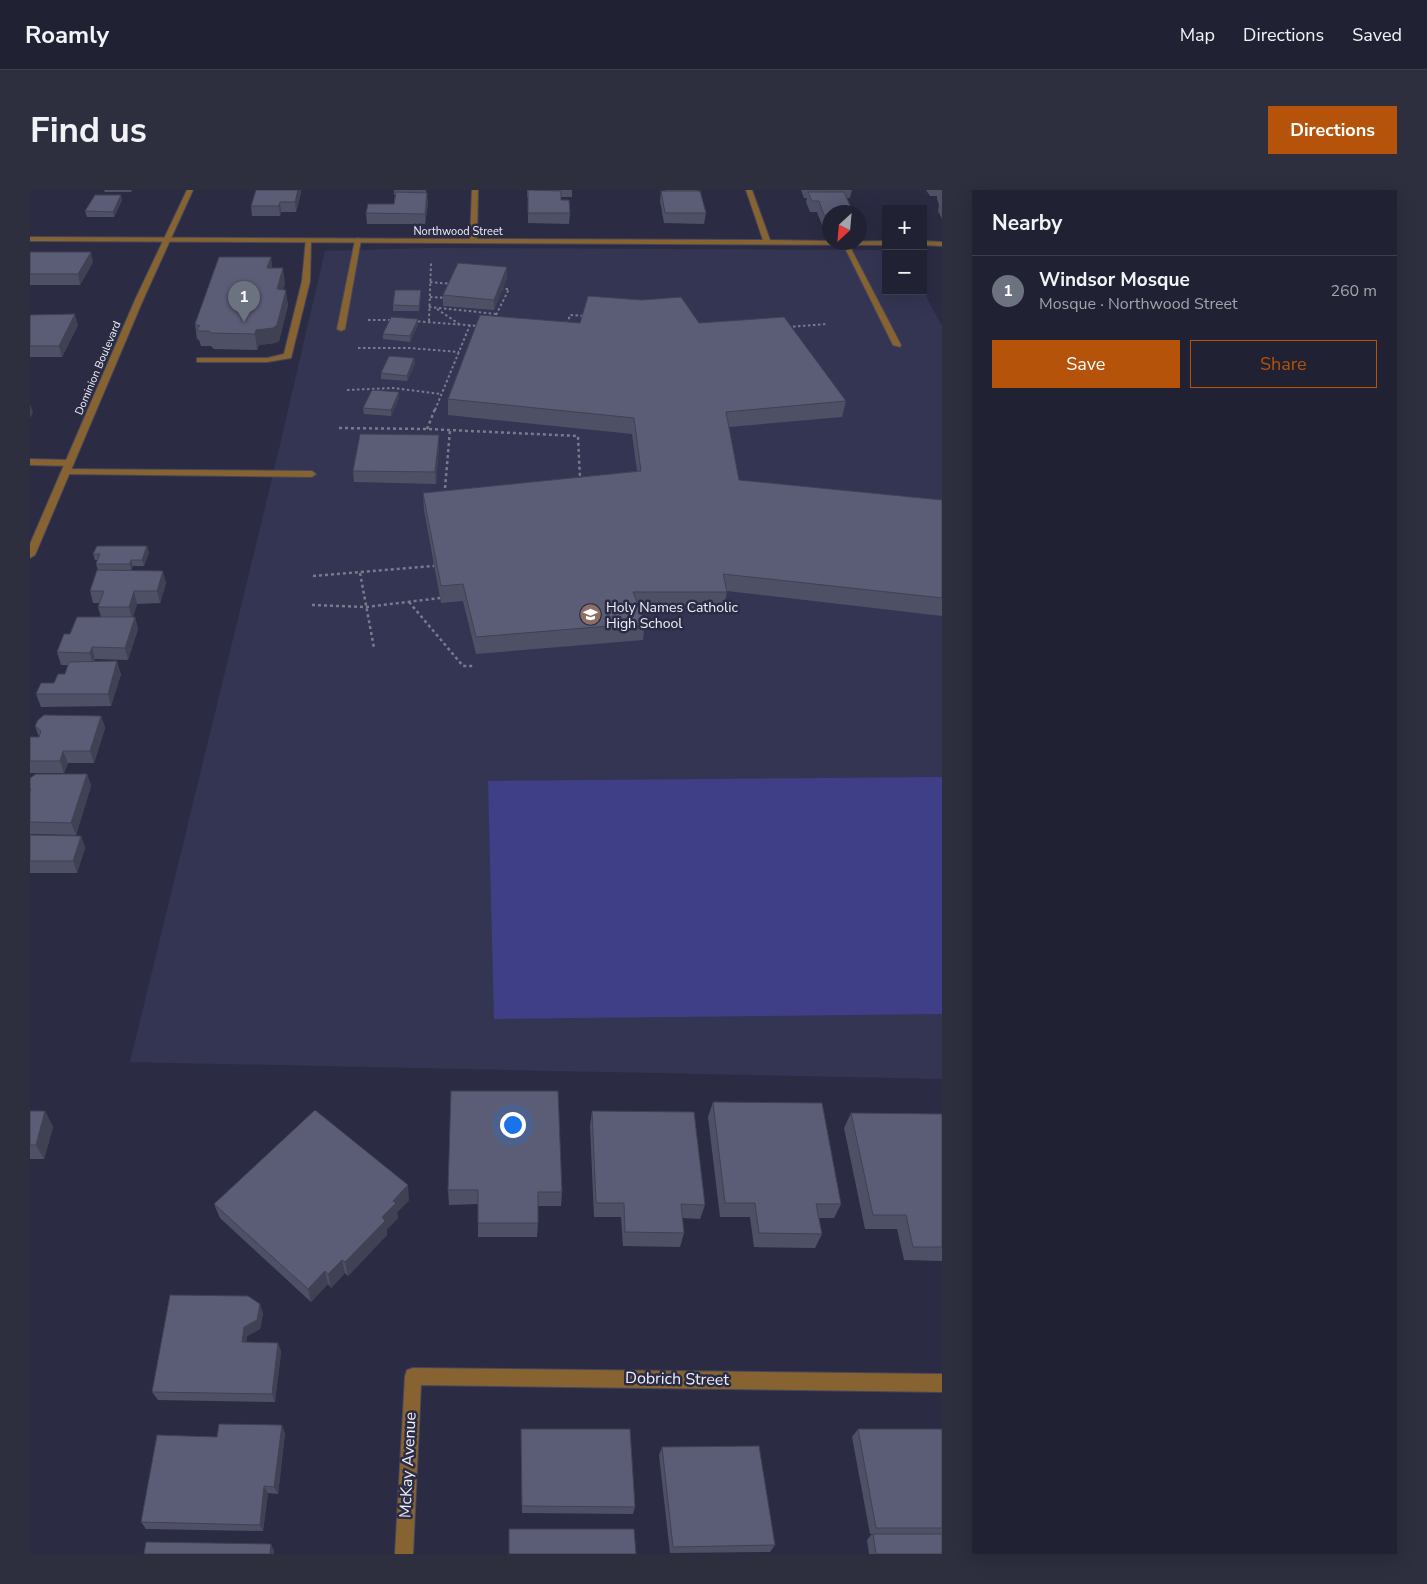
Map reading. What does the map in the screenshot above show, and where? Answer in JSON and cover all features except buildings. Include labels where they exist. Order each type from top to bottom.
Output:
[{"type":"street","name":"Dominion Boulevard","points":[[30,555],[139,300],[190,190]]},
{"type":"street","points":[[473,241],[475,190]]},
{"type":"street","points":[[749,190],[766,242]]},
{"type":"street","name":"Northwood Street","points":[[30,239],[822,243]]},
{"type":"street","points":[[200,360],[267,360],[288,356],[306,281],[308,240]]},
{"type":"street","points":[[341,329],[358,240]]},
{"type":"street","name":"Northwood Street","points":[[867,243],[882,243]]},
{"type":"street","points":[[927,243],[942,244]]},
{"type":"street","points":[[849,250],[897,345]]},
{"type":"street","points":[[30,462],[68,467],[312,474]]},
{"type":"street","name":"Dobrich Street","points":[[413,1376],[942,1382]]},
{"type":"street","name":"McKay Avenue","points":[[404,1554],[413,1376]]},
{"type":"path","points":[[428,321],[432,254]]},
{"type":"path","points":[[430,282],[453,284]]},
{"type":"path","points":[[494,320],[509,289],[502,289]]},
{"type":"path","points":[[430,297],[447,298]]},
{"type":"path","points":[[429,307],[497,314]]},
{"type":"path","points":[[435,308],[460,324]]},
{"type":"path","points":[[564,332],[570,315],[586,316]]},
{"type":"path","points":[[360,320],[399,321]]},
{"type":"path","points":[[409,321],[484,326]]},
{"type":"path","points":[[779,328],[827,324]]},
{"type":"path","points":[[427,429],[470,325]]},
{"type":"path","points":[[358,348],[409,348],[459,352]]},
{"type":"path","points":[[347,390],[393,388],[441,394]]},
{"type":"path","points":[[340,428],[427,429],[578,436],[581,484]]},
{"type":"path","points":[[392,437],[394,428]]},
{"type":"path","points":[[445,488],[450,430]]},
{"type":"path","points":[[313,576],[360,574],[434,566]]},
{"type":"path","points":[[360,574],[374,648]]},
{"type":"path","points":[[312,605],[366,607],[440,598]]},
{"type":"path","points":[[409,602],[463,666],[475,666]]},
{"type":"shaded area","name":"Holy Names Catholic High School","points":[[429,248],[882,250],[882,295],[925,295],[942,326],[942,1079],[130,1062],[271,483],[325,251]]},
{"type":"shaded area","points":[[942,777],[942,1014],[494,1019],[488,781]]},
{"type":"place","name":"Windsor Mosque","points":[[244,322]]},
{"type":"place","name":"Holy Names Catholic High School","points":[[590,615]]}]
